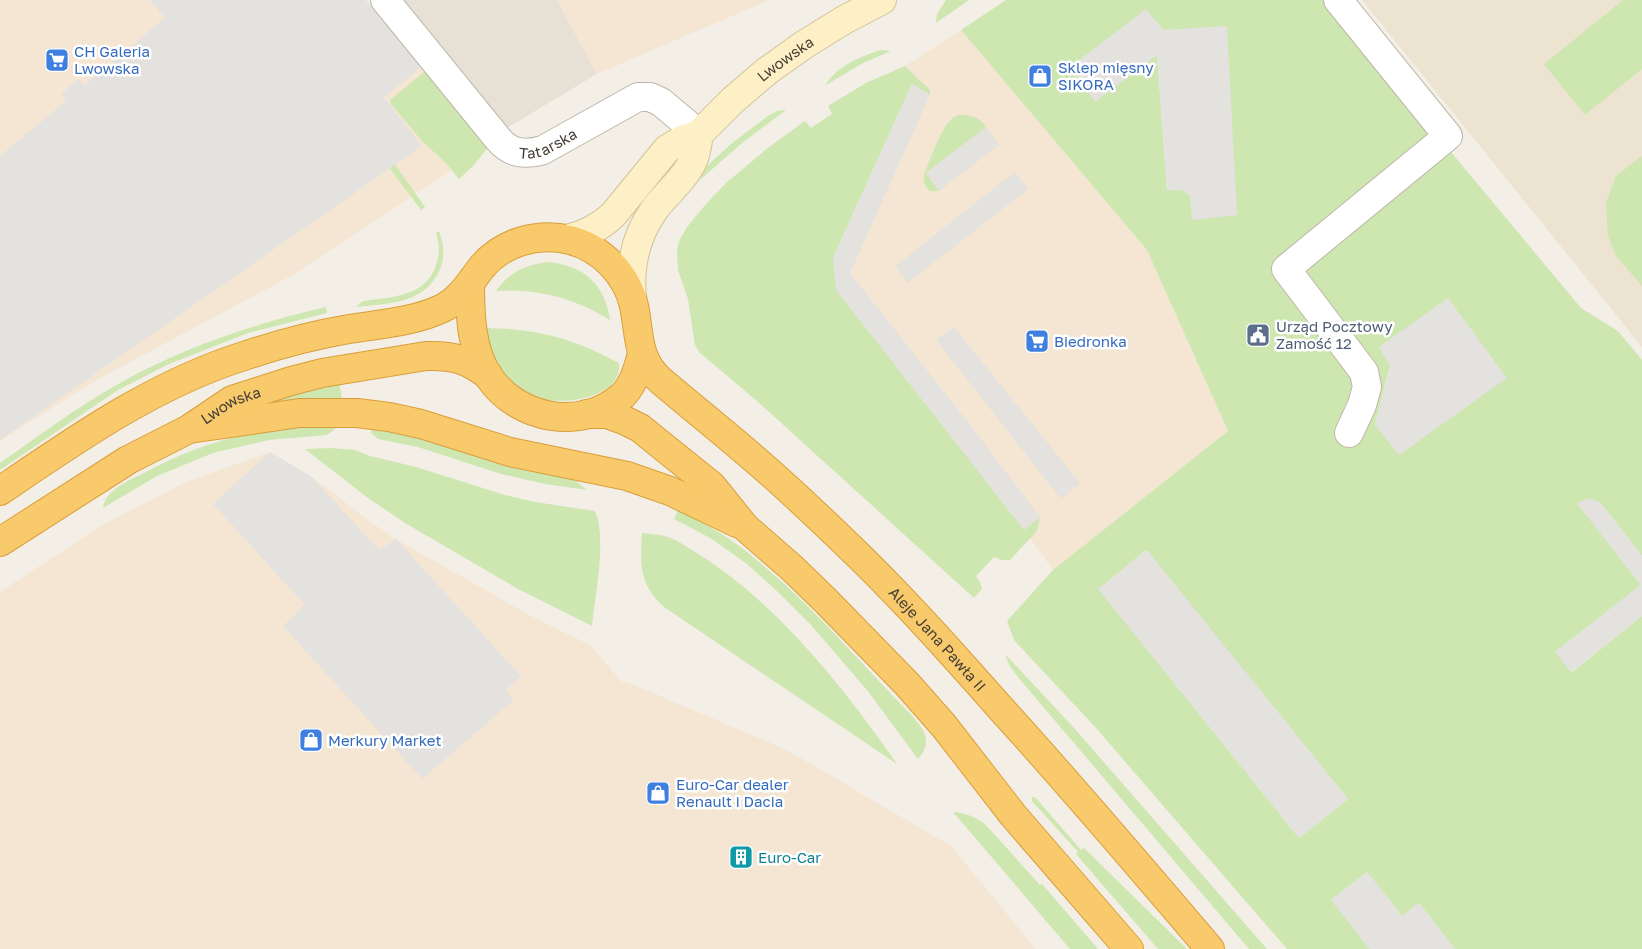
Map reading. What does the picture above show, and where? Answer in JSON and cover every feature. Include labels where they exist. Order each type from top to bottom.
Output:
[{"type":"highway","points":[[0,491],[86,434],[147,397],[179,382],[243,356],[311,336],[414,319],[446,307],[459,297],[487,261],[514,244],[535,238],[567,239],[591,248],[612,265],[627,286],[635,309],[638,343],[642,354],[632,382],[624,394],[600,410],[573,417],[544,415],[531,411],[506,396],[488,375],[481,362],[474,336],[470,304],[470,284]]},
{"type":"highway","name":"Aleje Jana Pawła II","points":[[642,354],[655,375],[770,473],[860,558],[928,627],[1210,949]]},
{"type":"highway","name":"Lwowska","points":[[0,542],[128,460],[189,429],[232,400],[291,380],[352,367],[426,356],[443,355],[460,358],[488,375]]},
{"type":"highway","points":[[189,429],[299,413],[357,413],[389,417],[421,424],[510,452],[627,476],[670,491],[745,527]]},
{"type":"highway","points":[[587,414],[607,414],[640,428],[712,486],[745,527],[792,568],[913,691],[944,726],[1013,815],[1129,949]]},
{"type":"main road","name":"Lwowska","points":[[567,239],[587,233],[606,222],[614,215],[667,149],[682,140],[699,134],[732,101],[767,71],[805,44],[882,0]]},
{"type":"main road","points":[[632,298],[632,267],[634,251],[639,237],[655,209],[689,168],[697,151],[699,134]]},
{"type":"street","name":"Tatarska","points":[[386,0],[499,140],[511,150],[522,153],[543,150],[638,97],[650,97],[661,102],[699,134]]},
{"type":"street","points":[[1338,0],[1448,136],[1286,269],[1364,372],[1367,387],[1362,405],[1349,433]]},
{"type":"shaded area","points":[[0,0],[366,0],[421,67],[484,149],[293,275],[93,382],[0,441]]},
{"type":"shaded area","points":[[150,0],[366,0],[421,67],[384,97],[422,146],[0,440],[0,156],[66,101],[61,94],[79,79],[85,85],[165,18]]},
{"type":"shaded area","points":[[400,0],[557,0],[597,74],[505,129]]},
{"type":"shaded area","points":[[557,0],[769,0],[597,74]]},
{"type":"shaded area","points":[[1362,0],[1642,0],[1642,347]]},
{"type":"shaded area","points":[[1146,9],[1163,30],[1227,26],[1237,215],[1192,220],[1190,196],[1182,190],[1167,190],[1157,55],[1095,102],[1070,67]]},
{"type":"shaded area","points":[[961,30],[1147,250],[1228,431],[1053,570],[1024,530],[836,290],[930,94],[930,90],[905,66]]},
{"type":"shaded area","points":[[912,84],[930,95],[850,273],[1040,517],[1024,530],[836,290],[833,258]]},
{"type":"shaded area","points":[[986,127],[999,145],[939,191],[926,173]]},
{"type":"shaded area","points":[[1015,172],[1028,189],[908,283],[895,266]]},
{"type":"shaded area","points":[[1448,298],[1507,378],[1399,455],[1375,425],[1390,365],[1379,347]]},
{"type":"shaded area","points":[[954,327],[1080,483],[1061,499],[936,340]]},
{"type":"shaded area","points":[[270,452],[312,477],[396,539],[531,616],[590,645],[621,681],[637,686],[787,750],[951,846],[1036,949],[0,949],[0,592],[102,525],[186,482]]},
{"type":"shaded area","points":[[270,452],[312,477],[379,550],[396,539],[521,676],[506,690],[514,700],[422,779],[283,626],[305,605],[213,504]]},
{"type":"shaded area","points":[[1589,498],[1600,502],[1642,556],[1642,616],[1571,672],[1555,652],[1641,585],[1577,503]]},
{"type":"shaded area","points":[[1147,550],[1348,799],[1299,838],[1098,589]]},
{"type":"shaded area","points":[[1367,872],[1402,916],[1419,903],[1455,949],[1370,949],[1331,900]]},
{"type":"green space","points":[[946,0],[969,0],[936,23],[937,14]]},
{"type":"green space","points":[[1006,0],[1324,0],[1581,308],[1618,331],[1642,360],[1642,556],[1600,502],[1577,503],[1641,585],[1555,652],[1572,672],[1642,616],[1642,949],[1455,949],[1419,903],[1402,916],[1367,872],[1331,900],[1370,949],[1287,949],[1096,728],[1014,640],[1007,621],[1053,570],[1228,431],[1147,250],[961,30]],"holes":[[[1157,54],[1236,215],[1190,196],[1182,190],[1167,190]],[[1379,347],[1507,378],[1375,425],[1390,365]],[[1146,550],[1348,799],[1299,838],[1099,589]]]},
{"type":"green space","points":[[1623,0],[1642,0],[1642,69],[1585,115],[1544,64]]},
{"type":"green space","points":[[881,50],[891,51],[863,63],[826,85],[835,73],[842,68],[866,55]]},
{"type":"green space","points":[[905,66],[930,90],[930,95],[912,84],[833,258],[1024,530],[1040,517],[1037,531],[1010,560],[994,557],[976,576],[982,589],[974,598],[757,401],[700,353],[695,345],[688,299],[678,270],[677,249],[680,239],[687,227],[726,183],[769,147],[805,121],[811,128],[832,114],[828,106],[866,83]]},
{"type":"green space","points":[[429,68],[489,146],[473,166],[459,179],[447,164],[422,141],[391,104],[390,100]]},
{"type":"green space","points":[[786,110],[742,143],[701,179],[697,175],[731,144],[768,116],[777,111]]},
{"type":"green space","points":[[958,115],[974,117],[980,120],[986,127],[926,173],[939,191],[930,191],[924,183],[925,172],[942,132],[947,124]]},
{"type":"green space","points":[[384,149],[425,207],[421,210],[385,162]]},
{"type":"green space","points":[[1642,156],[1642,286],[1616,256],[1608,236],[1606,203],[1616,176]]},
{"type":"green space","points":[[439,231],[443,250],[442,264],[433,281],[425,289],[405,300],[357,307],[364,301],[405,294],[423,285],[430,278],[437,264],[439,251],[436,233]]},
{"type":"green space","points":[[549,262],[573,268],[591,279],[603,296],[610,320],[597,312],[555,296],[526,291],[496,291],[501,284],[519,270]]},
{"type":"green space","points":[[326,307],[327,313],[248,333],[169,364],[118,390],[0,470],[0,463],[89,401],[169,358],[246,329]]},
{"type":"green space","points":[[486,328],[523,330],[570,341],[619,363],[618,375],[601,392],[589,397],[561,401],[538,398],[518,388],[501,371],[491,350]]},
{"type":"green space","points":[[339,381],[342,399],[296,399],[250,406]]},
{"type":"green space","points":[[296,426],[339,426],[327,435],[269,440],[213,453],[157,476],[103,508],[107,497],[121,485],[176,457],[235,437]]},
{"type":"green space","points":[[372,429],[421,438],[515,468],[565,477],[577,482],[587,490],[545,484],[501,474],[418,447],[378,439],[371,433]]},
{"type":"green space","points":[[305,449],[355,450],[505,495],[535,502],[595,511],[600,536],[600,551],[592,626],[520,590],[405,523],[368,498]]},
{"type":"green space","points":[[678,510],[731,540],[804,602],[910,713],[923,730],[926,745],[918,759],[867,690],[810,624],[747,564],[712,539],[674,519]]},
{"type":"green space","points":[[642,533],[664,536],[682,544],[727,573],[754,596],[832,677],[897,764],[664,607],[650,590],[643,573],[641,564]]},
{"type":"green space","points":[[1005,654],[1074,728],[1267,949],[1249,949],[1017,676],[1009,665]]},
{"type":"green space","points":[[1032,797],[1035,797],[1081,850],[1084,848],[1187,949],[1158,949],[1076,854],[1078,852],[1032,801]]},
{"type":"green space","points":[[953,812],[978,819],[985,824],[1040,885],[1042,884],[1098,949],[1070,949]]},
{"type":"place","name":"CH Galeria Lwowska","points":[[57,60]]},
{"type":"place","name":"Sklep mięsny SIKORA","points":[[1040,76]]},
{"type":"place","name":"Urząd Pocztowy Zamość 12","points":[[1258,335]]},
{"type":"place","name":"Biedronka","points":[[1037,341]]},
{"type":"place","name":"Merkury Market","points":[[311,740]]},
{"type":"place","name":"Euro-Car dealer Renault i Dacia","points":[[658,793]]},
{"type":"place","name":"Euro-Car","points":[[741,857]]}]
